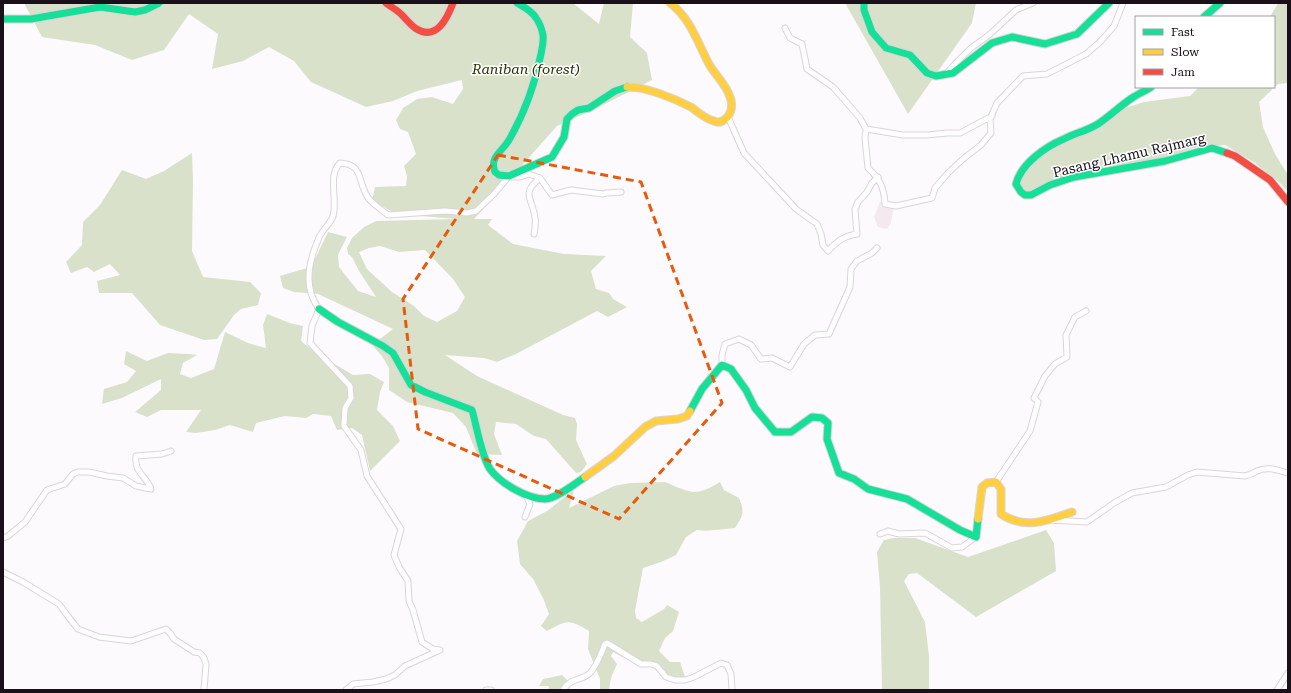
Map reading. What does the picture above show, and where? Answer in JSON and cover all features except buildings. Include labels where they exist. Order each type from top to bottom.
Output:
[{"type":"main road","points":[[3,19],[31,19],[100,7],[135,12],[145,10],[159,3]]},
{"type":"main road","points":[[386,3],[401,14],[411,25],[419,30],[428,32],[438,29],[445,23],[453,3]]},
{"type":"main road","points":[[517,3],[532,13],[537,19],[543,36],[537,72],[523,112],[508,142],[497,155],[493,163],[495,172],[499,175],[508,177],[552,157],[564,138],[567,119],[577,110],[588,108],[608,94],[625,87],[638,87],[678,101],[699,112],[713,122],[722,121],[728,117],[732,107],[731,98],[707,60],[687,20],[678,8],[670,3]]},
{"type":"main road","points":[[864,3],[864,10],[872,32],[886,48],[910,55],[929,75],[936,76],[953,73],[992,43],[1012,38],[1045,44],[1077,34],[1109,3]]},
{"type":"main road","points":[[1205,16],[1220,3]]},
{"type":"main road","name":"Pasang Lhamu Rajmarg","points":[[1149,88],[1132,98],[1098,124],[1086,131],[1065,138],[1049,146],[1023,168],[1018,176],[1016,184],[1020,192],[1028,196],[1050,185],[1074,177],[1165,161],[1212,148],[1235,156],[1270,180],[1288,202]]},
{"type":"main road","points":[[319,309],[338,322],[393,353],[412,385],[425,392],[472,410],[483,450],[490,468],[501,481],[526,495],[546,499],[565,491],[614,456],[645,427],[656,421],[678,419],[686,416],[696,397],[722,365],[731,369],[746,390],[755,408],[775,432],[791,432],[812,417],[822,418],[828,423],[827,439],[839,473],[854,479],[868,489],[907,499],[960,530],[976,537],[982,487],[988,483],[996,482],[1001,489],[1001,514],[1005,518],[1017,523],[1034,523],[1072,512]]},
{"type":"street","points":[[946,74],[971,48],[989,36],[1016,10],[1034,3]]},
{"type":"street","points":[[785,28],[790,38],[802,44],[807,69],[833,87],[860,118],[866,129],[865,138],[868,168],[878,178],[884,193],[885,204],[896,206],[932,198],[935,188],[948,173],[981,145],[991,133],[990,119],[997,103],[1023,76],[1047,74],[1086,54],[1100,42],[1114,26],[1123,3]]},
{"type":"street","points":[[866,129],[904,134],[927,135],[960,133],[992,116]]},
{"type":"street","points":[[728,117],[744,153],[796,209],[817,224],[823,245],[828,251],[846,236],[857,234],[855,209],[858,202],[867,192],[872,183],[878,178]]},
{"type":"street","points":[[346,690],[353,684],[386,679],[394,675],[405,666],[440,650],[433,649],[422,642],[409,601],[408,581],[399,567],[394,555],[401,529],[367,476],[361,450],[344,426],[345,408],[351,398],[350,386],[310,343],[312,326],[319,309],[312,300],[308,273],[320,234],[333,218],[335,202],[333,175],[336,167],[340,163],[348,163],[356,169],[368,198],[388,215],[445,211],[467,213],[476,211],[494,194],[508,177],[520,177],[529,174],[540,178],[552,195],[571,190],[603,194],[621,192]]},
{"type":"street","points":[[534,234],[535,218],[528,196],[532,184],[540,178]]},
{"type":"street","points":[[722,365],[722,355],[725,344],[739,339],[751,345],[761,359],[772,358],[790,367],[804,344],[815,335],[830,334],[850,287],[851,269],[857,261],[872,253],[877,248]]},
{"type":"street","points":[[996,482],[1030,431],[1038,402],[1034,398],[1045,376],[1055,364],[1067,357],[1066,334],[1075,316],[1086,311]]},
{"type":"street","points":[[3,538],[8,536],[25,522],[47,490],[65,484],[73,474],[78,472],[89,472],[123,478],[136,486],[151,489],[150,484],[137,469],[135,463],[136,456],[162,454],[171,451]]},
{"type":"street","points":[[1047,520],[1087,522],[1132,493],[1166,487],[1188,475],[1197,472],[1245,476],[1270,468],[1288,473]]},
{"type":"street","points":[[525,517],[530,504],[526,495]]},
{"type":"street","points":[[880,534],[888,531],[899,534],[925,533],[952,548],[962,547],[976,537]]},
{"type":"street","points":[[3,572],[24,582],[59,604],[78,629],[99,637],[131,641],[166,629],[174,639],[194,652],[200,653],[204,658],[206,664],[206,684],[204,690]]},
{"type":"street","points":[[563,690],[571,681],[589,674],[605,644],[607,643],[641,664],[651,664],[657,666],[666,677],[675,680],[685,680],[694,677],[721,663],[727,665],[731,674],[732,690]]},
{"type":"street","points":[[1277,690],[1288,673]]},
{"type":"street","points":[[486,690],[491,690]]},
{"type":"highlighted area","points":[[498,155],[641,182],[722,403],[619,519],[418,429],[403,299]]},
{"type":"shaded area","points":[[880,202],[894,205],[891,223],[887,229],[878,227],[874,217]]},
{"type":"green space","name":"Raniban (forest)","points":[[24,3],[573,3],[599,24],[604,3],[633,3],[630,37],[647,53],[652,80],[557,126],[474,219],[492,219],[488,225],[513,244],[564,254],[606,256],[591,271],[596,289],[609,293],[613,299],[627,307],[608,317],[597,311],[516,354],[497,362],[484,358],[445,355],[477,376],[563,415],[575,418],[577,424],[576,440],[587,464],[581,472],[576,473],[546,439],[534,436],[516,424],[496,422],[494,434],[502,455],[477,454],[466,427],[453,413],[407,402],[389,390],[389,368],[382,356],[372,345],[393,329],[318,294],[294,292],[283,288],[280,276],[307,268],[315,259],[328,232],[347,237],[338,255],[339,267],[358,291],[376,297],[359,271],[352,257],[348,254],[347,248],[352,238],[364,227],[376,221],[456,219],[397,214],[372,201],[375,187],[406,186],[407,176],[404,166],[416,154],[408,132],[400,129],[396,120],[403,108],[417,99],[432,97],[453,104],[463,89],[462,80],[417,91],[393,101],[366,107],[311,82],[294,61],[269,47],[243,61],[212,69],[218,34],[189,14],[164,50],[132,60],[95,45],[42,37]],"holes":[[[380,246],[399,252],[425,250],[453,279],[465,297],[457,311],[437,322],[424,316],[414,306],[392,292],[367,269],[359,252]]]},
{"type":"green space","points":[[845,3],[976,3],[972,23],[908,114]]},
{"type":"green space","points":[[1278,3],[1288,3],[1288,83],[1278,84],[1275,87],[1275,16],[1271,16]]},
{"type":"green space","points":[[1198,88],[1274,88],[1259,102],[1263,127],[1275,154],[1288,175],[1288,192],[1281,184],[1255,163],[1225,145],[1193,148],[1162,160],[1028,191],[1022,189],[1020,186],[1021,178],[1036,161],[1052,148],[1100,127],[1125,108],[1144,102],[1190,96]]},
{"type":"green space","points":[[192,153],[192,251],[203,277],[250,282],[261,293],[258,305],[241,309],[234,315],[217,339],[204,340],[160,325],[132,293],[99,293],[97,281],[120,275],[110,264],[94,272],[87,267],[71,273],[66,262],[82,245],[83,222],[100,205],[122,170],[146,179],[164,171]]},
{"type":"green space","points":[[267,314],[290,323],[303,326],[301,341],[316,353],[353,375],[370,374],[384,382],[380,392],[377,410],[393,426],[400,441],[370,471],[362,435],[352,428],[337,430],[331,416],[313,414],[306,418],[285,416],[256,423],[253,432],[230,425],[215,430],[196,433],[186,432],[201,410],[161,410],[147,417],[135,412],[161,390],[161,379],[122,398],[102,404],[104,389],[127,382],[136,371],[124,364],[126,351],[147,361],[168,353],[197,355],[183,363],[180,374],[191,378],[214,369],[225,332],[248,343],[266,348],[263,325]]},
{"type":"green space","points":[[665,482],[681,489],[693,492],[705,490],[720,482],[724,490],[739,498],[742,507],[742,514],[735,528],[711,531],[697,530],[686,537],[676,555],[643,568],[635,611],[636,618],[642,622],[664,609],[667,605],[679,612],[673,631],[665,638],[659,651],[670,662],[680,662],[687,683],[673,682],[666,679],[652,666],[632,662],[613,652],[611,656],[617,664],[611,678],[609,690],[600,690],[600,679],[588,649],[589,631],[577,624],[568,622],[547,631],[541,626],[549,614],[533,579],[520,564],[517,541],[528,521],[547,511],[574,490],[569,508],[614,486],[630,483]]},
{"type":"green space","points":[[1046,530],[1054,543],[1056,571],[976,617],[917,573],[909,574],[904,581],[925,622],[929,656],[929,690],[882,690],[880,587],[877,552],[884,540],[894,538],[915,538],[968,557]]},
{"type":"green space","points":[[562,675],[570,683],[569,690],[548,690],[549,686],[539,686],[543,679]]},
{"type":"traffic: fast","points":[[3,19],[31,19],[100,7],[135,12],[145,10],[159,3]]},
{"type":"traffic: fast","points":[[517,3],[530,11],[537,20],[543,33],[543,42],[539,65],[532,88],[509,140],[495,158],[495,172],[499,175],[509,176],[552,157],[564,137],[567,119],[572,114],[578,110],[589,108],[615,91],[627,87]]},
{"type":"traffic: fast","points":[[864,3],[864,10],[872,32],[886,48],[910,55],[927,73],[936,76],[953,73],[992,43],[1012,37],[1045,44],[1077,34],[1109,3]]},
{"type":"traffic: fast","points":[[1205,16],[1220,3]]},
{"type":"traffic: fast","points":[[1149,88],[1132,98],[1098,124],[1057,142],[1042,151],[1028,163],[1019,177],[1016,184],[1021,192],[1025,195],[1031,195],[1050,185],[1074,177],[1165,161],[1212,148],[1227,153]]},
{"type":"traffic: fast","points":[[319,309],[338,322],[393,353],[411,385],[472,410],[487,463],[494,474],[507,485],[530,496],[545,499],[560,494],[585,477]]},
{"type":"traffic: fast","points":[[690,411],[702,389],[722,365],[731,369],[746,390],[755,408],[775,432],[791,432],[812,417],[822,418],[828,423],[827,439],[839,473],[854,479],[868,489],[907,499],[960,530],[976,537],[978,519]]},
{"type":"traffic: slow","points":[[627,87],[651,91],[668,97],[691,107],[715,122],[723,121],[729,114],[731,103],[726,88],[711,68],[693,31],[683,16],[670,3]]},
{"type":"traffic: slow","points":[[585,477],[614,456],[645,427],[656,421],[678,419],[687,416],[690,411]]},
{"type":"traffic: slow","points":[[978,519],[982,487],[987,483],[996,482],[1001,489],[1001,514],[1010,519],[1027,523],[1045,521],[1072,512]]},
{"type":"traffic: jam","points":[[386,3],[415,28],[422,32],[429,32],[440,27],[453,3]]},
{"type":"traffic: jam","points":[[1227,153],[1235,156],[1270,180],[1288,202]]}]
